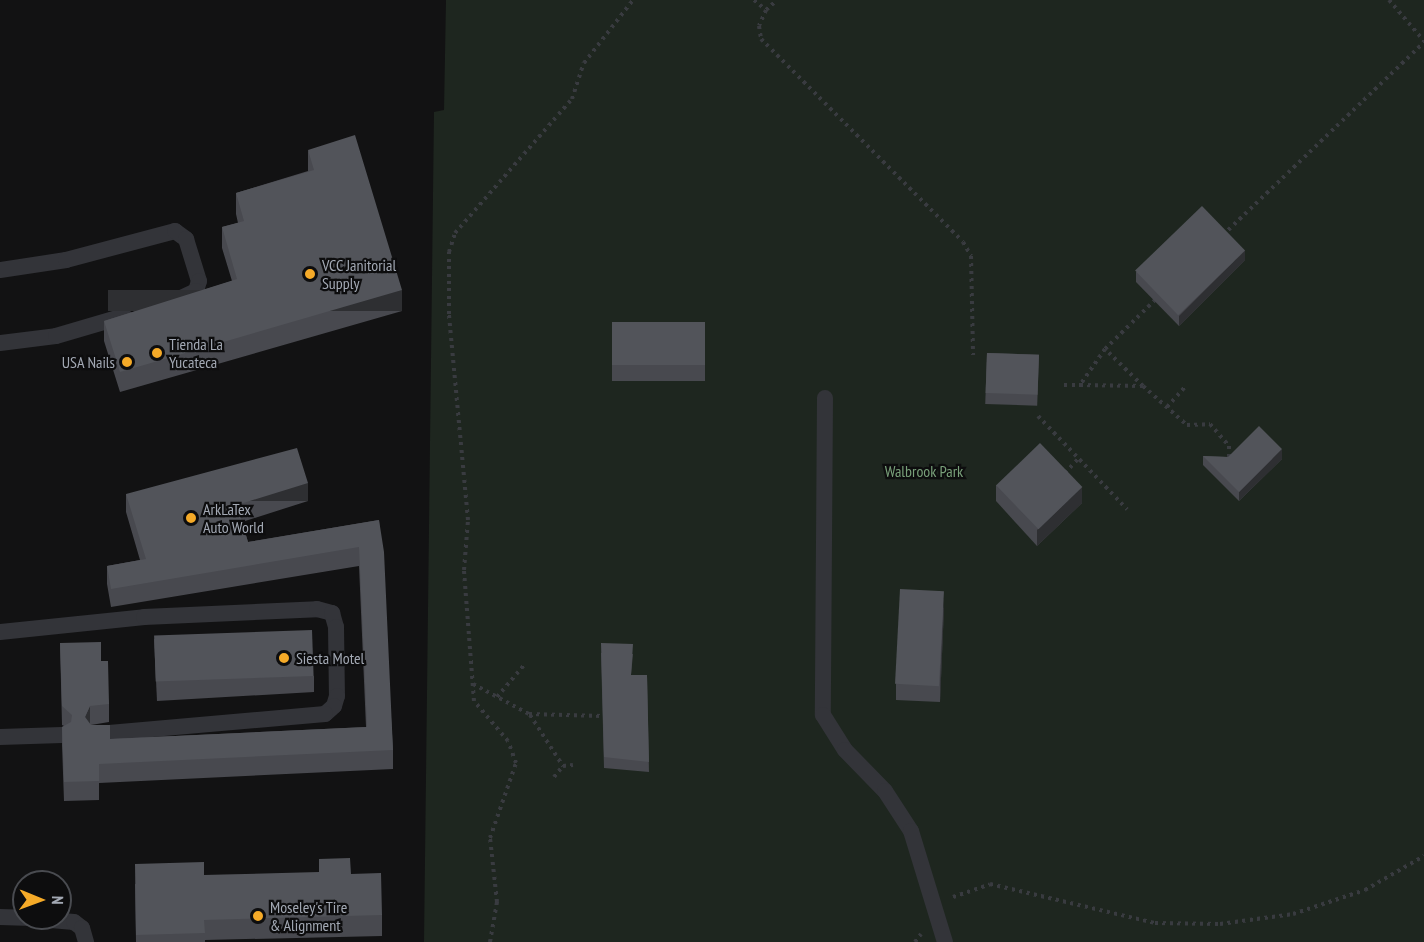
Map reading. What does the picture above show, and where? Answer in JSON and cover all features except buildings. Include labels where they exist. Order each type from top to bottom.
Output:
[{"type":"lane","points":[[0,270],[66,260],[175,231],[186,239],[199,281],[196,291],[185,298],[56,336],[0,344]]},
{"type":"lane","points":[[825,398],[823,715],[845,750],[885,790],[911,831],[935,916],[945,942]]},
{"type":"lane","points":[[0,632],[144,617],[317,609],[332,613],[336,627],[337,696],[334,706],[325,714],[95,734]]},
{"type":"lane","points":[[0,737],[62,735]]},
{"type":"lane","points":[[72,922],[82,928],[86,942]]},
{"type":"path","points":[[490,942],[497,902],[490,838],[516,763],[508,741],[474,701],[464,570],[468,520],[450,314],[449,252],[455,233],[572,99],[584,63],[633,0]]},
{"type":"path","points":[[754,0],[766,10]]},
{"type":"path","points":[[777,0],[766,10],[759,26],[760,39],[963,242],[971,256],[973,356]]},
{"type":"path","points":[[1219,239],[1424,42],[1389,0]]},
{"type":"path","points":[[1080,385],[1105,349],[1161,295]]},
{"type":"path","points":[[1105,349],[1187,425],[1210,424],[1229,446],[1229,465]]},
{"type":"path","points":[[1064,385],[1143,386]]},
{"type":"path","points":[[1167,407],[1186,386]]},
{"type":"path","points":[[1038,416],[1127,509]]},
{"type":"path","points":[[1059,478],[1079,458]]},
{"type":"path","points":[[498,697],[525,665]]},
{"type":"path","points":[[473,684],[529,714],[602,716]]},
{"type":"path","points":[[529,714],[563,766]]},
{"type":"path","points":[[554,777],[563,766],[573,765]]},
{"type":"path","points":[[915,942],[948,900],[969,889],[990,884],[1155,923],[1220,924],[1293,914],[1365,890],[1424,856]]},
{"type":"green space","name":"Walbrook Park","points":[[446,0],[1424,0],[1424,942],[424,942],[434,112],[444,110]]},
{"type":"place","name":"VCC Janitorial Supply","points":[[310,274]]},
{"type":"place","name":"Tienda La Yucateca","points":[[157,353]]},
{"type":"place","name":"USA Nails","points":[[127,362]]},
{"type":"place","name":"ArkLaTex Auto World","points":[[191,518]]},
{"type":"place","name":"Siesta Motel","points":[[284,658]]},
{"type":"place","name":"Moseley's Tire & Alignment","points":[[258,916]]}]
